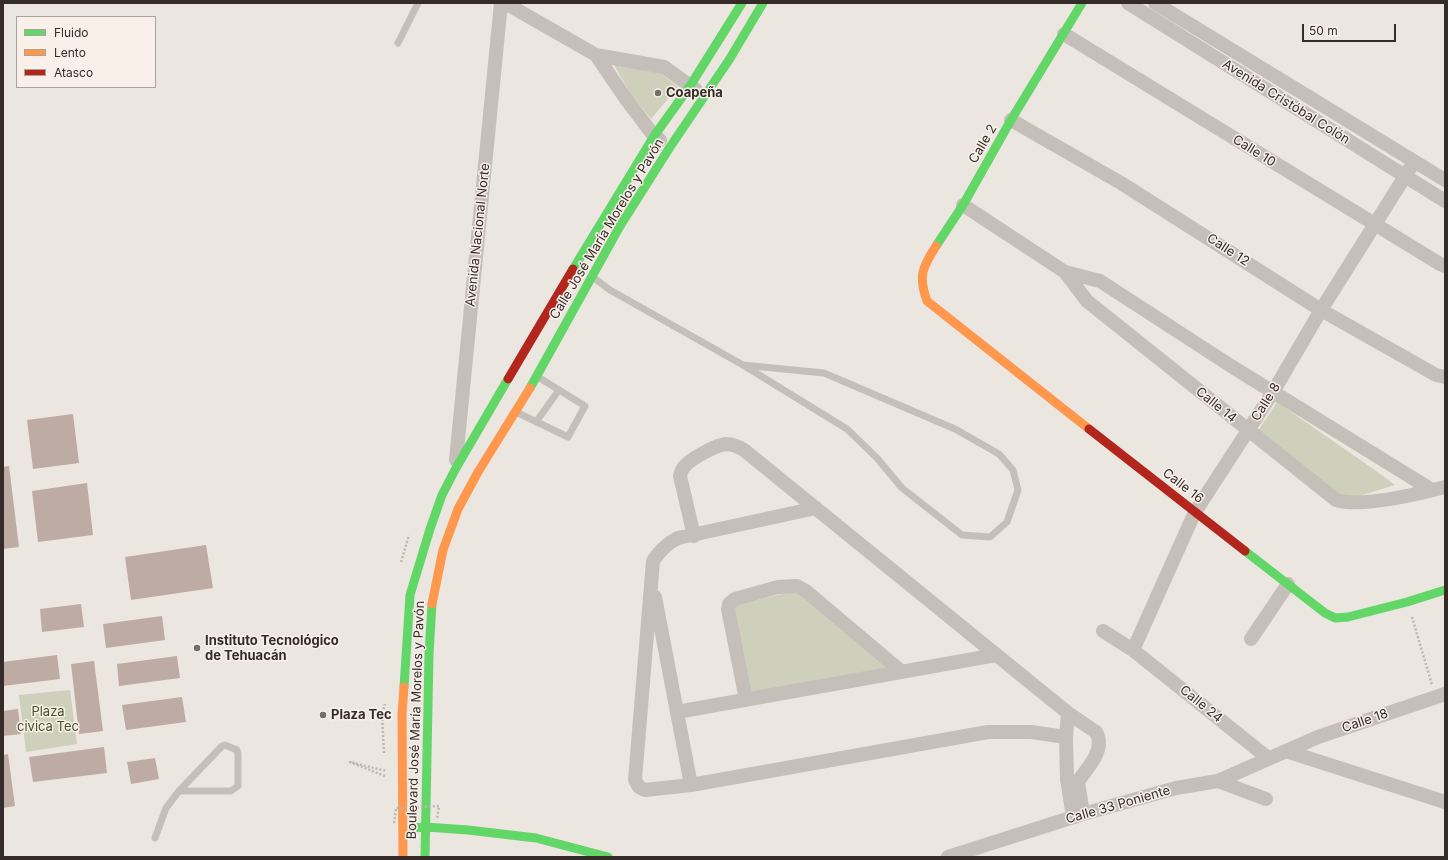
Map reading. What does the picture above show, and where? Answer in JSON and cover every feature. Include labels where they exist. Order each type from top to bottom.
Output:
[{"type":"main road","name":"Calle José María Morelos y Pavón","points":[[478,472],[537,376],[584,271],[654,136],[690,86],[742,3]]},
{"type":"main road","name":"Calle José María Morelos y Pavón","points":[[456,468],[584,271],[620,226],[670,147],[705,97],[764,3]]},
{"type":"main road","name":"Calle 2","points":[[927,301],[921,276],[925,264],[963,205],[1011,120],[1082,3]]},
{"type":"main road","name":"Calle 16","points":[[927,301],[1324,613],[1335,618],[1360,615],[1445,590]]},
{"type":"main road","name":"Boulevard José María Morelos y Pavón","points":[[403,857],[398,826],[402,714],[410,595],[442,495],[456,468]]},
{"type":"main road","name":"Boulevard José María Morelos y Pavón","points":[[425,857],[429,654],[432,598],[443,550],[458,509],[478,472]]},
{"type":"main road","points":[[398,826],[468,830],[536,838],[606,856]]},
{"type":"main road","points":[[592,857],[606,856]]},
{"type":"street","name":"Avenida Nacional Norte","points":[[456,468],[501,3]]},
{"type":"street","points":[[505,3],[596,55],[664,67],[705,97]]},
{"type":"street","name":"Avenida Cristóbal Colón","points":[[1128,3],[1445,201]]},
{"type":"street","name":"Avenida Cristóbal Colón","points":[[1155,3],[1414,162],[1441,174]]},
{"type":"street","name":"Calle 10","points":[[1064,34],[1375,225],[1445,266]]},
{"type":"street","points":[[596,55],[626,99],[654,136],[670,147]]},
{"type":"street","points":[[1254,82],[1261,68]]},
{"type":"street","name":"Calle 12","points":[[1011,120],[1121,183],[1321,310],[1436,375],[1445,377]]},
{"type":"street","name":"Calle 8","points":[[1133,650],[1195,512],[1273,392],[1321,310],[1414,162]]},
{"type":"street","points":[[1423,187],[1441,174]]},
{"type":"street","name":"Calle 14","points":[[963,205],[1065,272],[1100,281],[1273,392],[1438,489]]},
{"type":"street","name":"Calle 14","points":[[1065,272],[1087,301],[1336,500],[1346,503],[1371,502],[1438,489]]},
{"type":"street","points":[[694,536],[680,476],[682,468],[713,448],[725,444],[735,445],[744,450],[816,508],[1068,714],[1096,732],[1099,737],[1098,750],[1090,765],[1072,780]]},
{"type":"street","points":[[816,508],[694,536],[678,538],[661,550],[653,561],[636,780],[639,787],[644,790],[691,785],[988,732],[1031,732],[1066,736]]},
{"type":"street","points":[[652,580],[691,785]]},
{"type":"street","points":[[1251,639],[1288,584]]},
{"type":"street","points":[[746,700],[728,609],[729,604],[735,599],[778,587],[797,586],[806,592],[902,672]]},
{"type":"street","name":"Calle 24","points":[[1103,631],[1133,650],[1268,758]]},
{"type":"street","points":[[677,712],[996,655]]},
{"type":"street","name":"Calle 18","points":[[1286,751],[1356,723],[1440,696]]},
{"type":"street","points":[[1068,714],[1066,736],[1078,816]]},
{"type":"street","points":[[1286,751],[1442,799]]},
{"type":"street","name":"Calle 33 Poniente","points":[[948,857],[1078,816],[1176,788],[1218,781],[1286,751]]},
{"type":"street","points":[[1218,781],[1266,800]]},
{"type":"lane","points":[[398,43],[418,3]]},
{"type":"lane","points":[[584,271],[610,290],[743,365],[847,429],[877,458],[902,488],[962,535],[990,536],[1007,522],[1018,490],[1013,470],[999,454],[955,429],[824,373],[743,365]]},
{"type":"lane","points":[[516,412],[568,437],[585,406],[537,376]]},
{"type":"lane","points":[[536,422],[559,390]]},
{"type":"lane","points":[[155,838],[166,808],[179,791],[222,746],[225,745],[237,750],[238,786],[235,789],[231,791],[179,791]]},
{"type":"path","points":[[1407,602],[1440,696]]},
{"type":"path","points":[[398,826],[396,808],[439,806],[436,819]]},
{"type":"green space","points":[[614,65],[660,73],[678,87],[651,119],[632,96]]},
{"type":"green space","points":[[1277,402],[1395,485],[1346,500],[1258,431]]},
{"type":"green space","points":[[798,590],[890,667],[749,695],[733,606]]},
{"type":"green space","name":"Plaza civica Tec","points":[[70,690],[77,744],[26,752],[19,695]]},
{"type":"building","points":[[73,414],[79,463],[33,469],[27,420]]},
{"type":"building","points":[[9,466],[19,547],[3,549],[3,467]]},
{"type":"building","points":[[87,483],[93,535],[38,542],[32,491]]},
{"type":"building","points":[[206,545],[213,588],[131,600],[125,557]]},
{"type":"building","points":[[81,604],[84,627],[42,632],[40,609]]},
{"type":"building","points":[[162,616],[165,640],[106,648],[103,624]]},
{"type":"building","points":[[57,655],[60,679],[3,686],[3,662]]},
{"type":"building","points":[[177,656],[180,678],[119,686],[117,664]]},
{"type":"building","points":[[94,661],[103,731],[79,734],[71,664]]},
{"type":"building","points":[[182,697],[186,722],[126,730],[122,705]]},
{"type":"building","points":[[18,709],[21,734],[3,736],[3,711]]},
{"type":"building","points":[[104,747],[107,773],[33,782],[29,757]]},
{"type":"building","points":[[8,754],[15,806],[3,808],[3,755]]},
{"type":"building","points":[[155,758],[159,779],[131,784],[127,762]]},
{"type":"traffic: fast","points":[[573,269],[654,136],[690,86],[742,3]]},
{"type":"traffic: fast","points":[[530,388],[620,226],[670,147],[729,60],[763,3]]},
{"type":"traffic: fast","points":[[936,246],[963,205],[1011,120],[1082,3]]},
{"type":"traffic: fast","points":[[404,687],[410,595],[430,529],[442,495],[456,468],[508,379]]},
{"type":"traffic: fast","points":[[1245,551],[1325,613],[1335,618],[1348,617],[1407,602],[1445,590]]},
{"type":"traffic: fast","points":[[425,857],[429,654],[432,604]]},
{"type":"traffic: fast","points":[[412,828],[426,827],[468,830],[536,838],[608,857]]},
{"type":"traffic: slow","points":[[936,246],[927,260],[922,278],[927,301],[1089,429]]},
{"type":"traffic: slow","points":[[432,604],[443,550],[458,509],[478,472],[530,388]]},
{"type":"traffic: slow","points":[[403,857],[402,714],[404,687]]},
{"type":"traffic: jam","points":[[508,379],[573,269]]},
{"type":"traffic: jam","points":[[1089,429],[1245,551]]},
{"type":"place","name":"Coapeña","points":[[658,93]]},
{"type":"place","name":"Instituto Tecnológico de Tehuacán","points":[[197,648]]},
{"type":"place","name":"Plaza Tec","points":[[323,715]]}]
